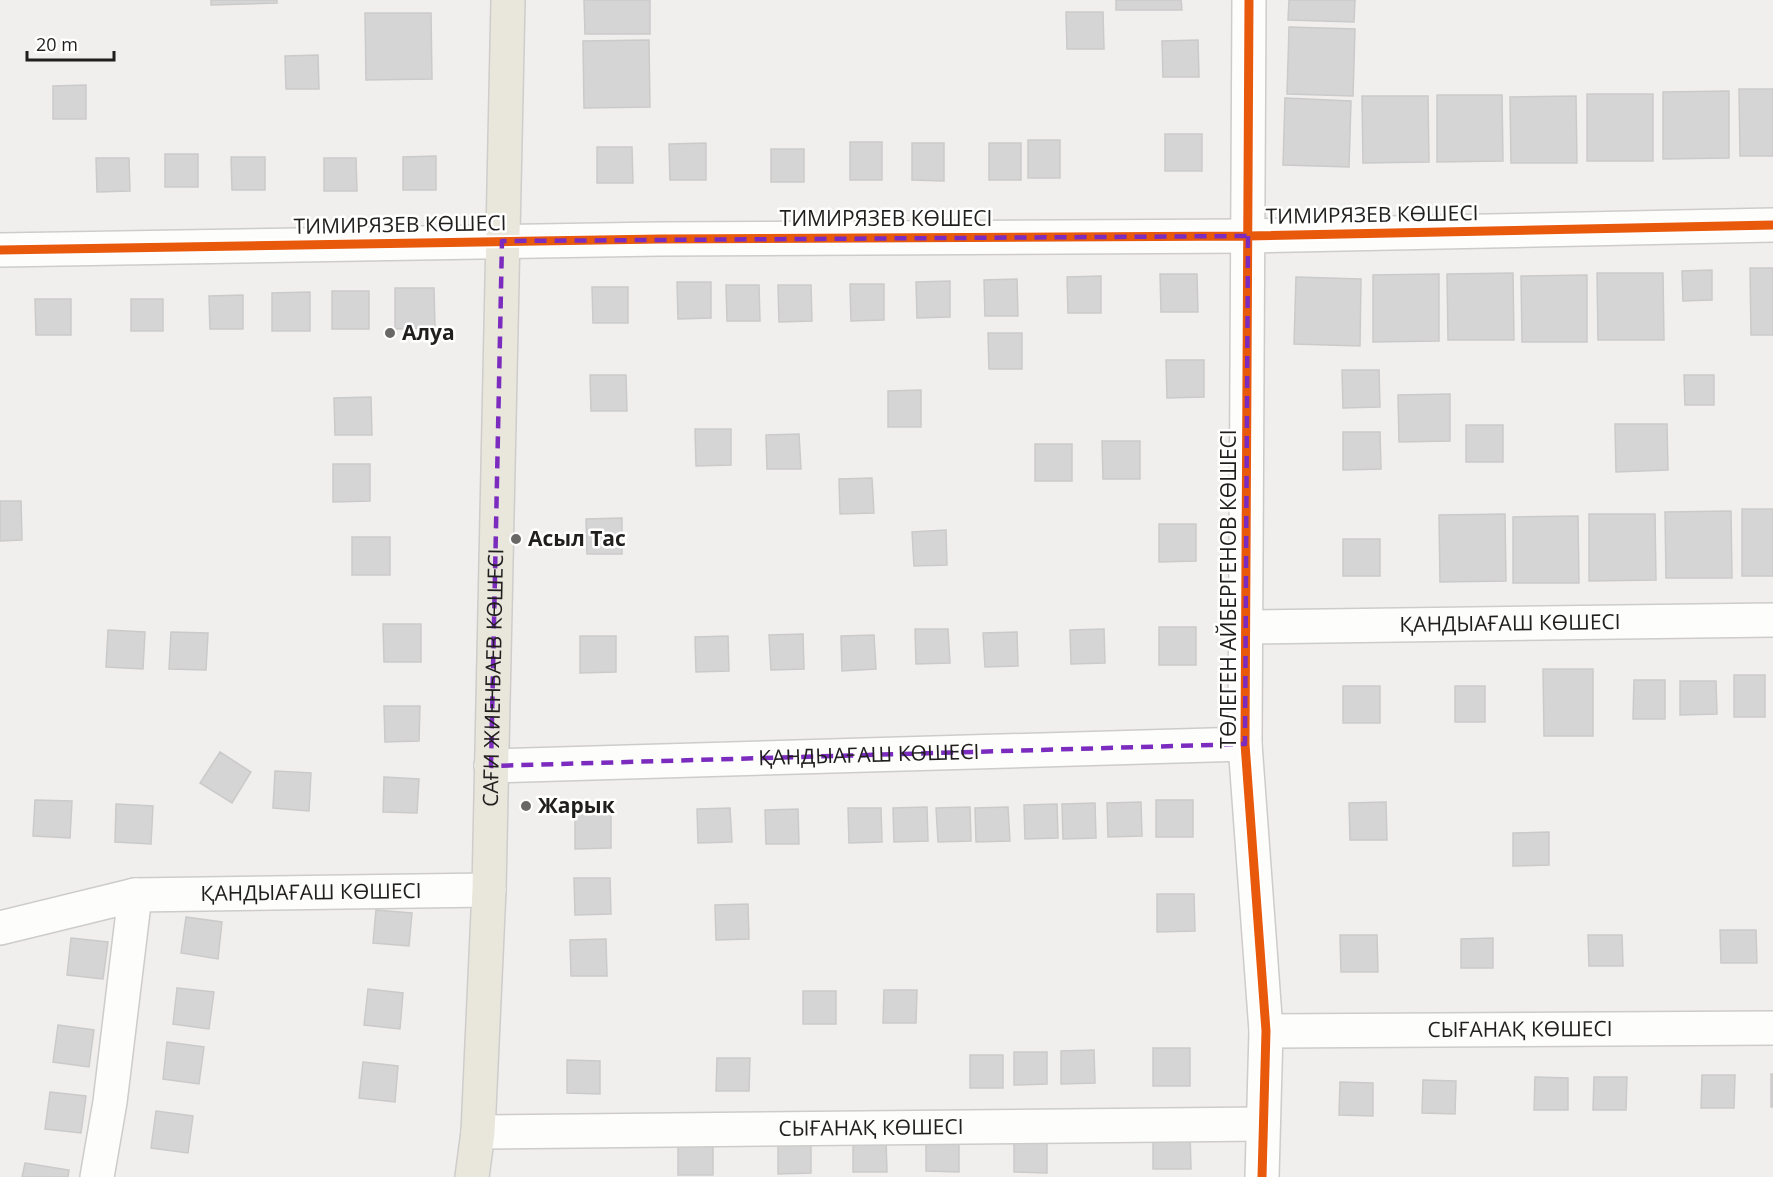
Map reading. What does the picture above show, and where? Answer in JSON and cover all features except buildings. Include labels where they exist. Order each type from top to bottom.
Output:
[{"type":"main road","name":"САҒИ ЖИЕНБАЕВ КӨШЕСІ","points":[[472,1177],[478,1132],[489,890],[508,0]]},
{"type":"street","name":"ТӨЛЕГЕН АЙБЕРГЕНОВ КӨШЕСІ","points":[[1249,0],[1245,744],[1266,1031],[1262,1177]]},
{"type":"street","name":"ТИМИРЯЗЕВ КӨШЕСІ","points":[[0,250],[502,241],[1248,236],[1773,225]]},
{"type":"street","name":"ҚАНДЫАҒАШ КӨШЕСІ","points":[[1246,627],[1773,620]]},
{"type":"street","name":"ҚАНДЫАҒАШ КӨШЕСІ","points":[[491,766],[1245,744]]},
{"type":"street","name":"ҚАНДЫАҒАШ КӨШЕСІ","points":[[0,928],[135,895],[489,890]]},
{"type":"street","points":[[97,1177],[110,1102],[135,895]]},
{"type":"street","name":"СЫҒАНАҚ КӨШЕСІ","points":[[1266,1031],[1773,1028]]},
{"type":"street","name":"СЫҒАНАҚ КӨШЕСІ","points":[[478,1132],[1263,1124]]},
{"type":"highlighted area","points":[[1248,236],[1245,744],[491,766],[502,241]]},
{"type":"cycle path","points":[[1249,0],[1245,744],[1266,1031],[1262,1177]]},
{"type":"cycle path","points":[[0,250],[660,239],[1248,236],[1773,225]]},
{"type":"place","name":"Алуа","points":[[390,333]]},
{"type":"place","name":"Асыл Тас","points":[[516,539]]},
{"type":"place","name":"Жарык","points":[[526,806]]}]
